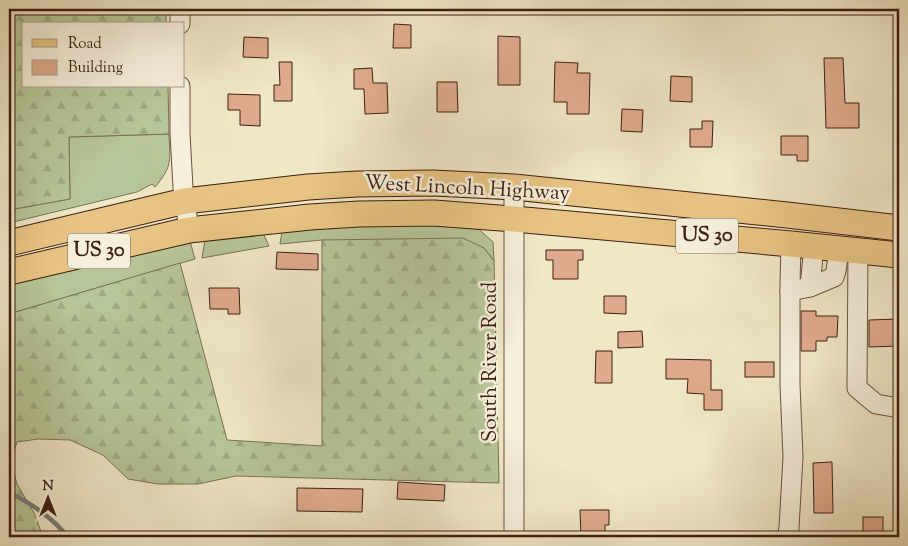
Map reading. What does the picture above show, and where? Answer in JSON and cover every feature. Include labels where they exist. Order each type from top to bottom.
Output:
[{"type":"main road","name":"West Lincoln Highway","points":[[9,243],[184,201],[308,187],[357,184],[433,183],[514,187],[899,228]]},
{"type":"main road","name":"West Lincoln Highway","points":[[9,272],[189,230],[310,217],[359,214],[434,213],[514,219],[899,255]]},
{"type":"street","points":[[180,9],[180,22]]},
{"type":"street","points":[[180,88],[180,133],[184,201],[189,230]]},
{"type":"street","name":"South River Road","points":[[514,187],[514,537]]},
{"type":"street","points":[[803,245],[810,287]]},
{"type":"street","points":[[787,537],[793,457],[790,385],[790,290],[803,245]]},
{"type":"street","points":[[790,290],[810,287],[834,277],[849,250]]},
{"type":"street","points":[[849,250],[857,388],[876,404],[899,408]]},
{"type":"green space","points":[[9,9],[166,9],[166,22],[22,22],[22,88],[168,88],[169,134],[69,137],[70,199],[9,210]]},
{"type":"green space","points":[[169,134],[168,168],[155,187],[152,184],[137,192],[9,223],[9,210],[70,199],[69,137]]},
{"type":"green space","points":[[347,222],[474,225],[493,242],[494,261],[484,248],[322,240],[280,244],[282,231]]},
{"type":"green space","points":[[262,231],[269,246],[202,258],[205,240]]},
{"type":"green space","points":[[463,238],[484,248],[494,261],[499,483],[236,476],[198,484],[158,484],[128,479],[103,455],[70,440],[38,439],[17,442],[11,462],[17,484],[34,513],[43,537],[9,537],[9,314],[180,263],[227,440],[322,446],[322,240]]},
{"type":"green space","points":[[190,241],[195,259],[9,314],[9,281]]},
{"type":"building","points":[[394,24],[411,25],[411,48],[393,48]]},
{"type":"building","points":[[498,36],[520,37],[520,85],[498,85]]},
{"type":"building","points":[[244,37],[268,38],[268,58],[243,57]]},
{"type":"building","points":[[824,58],[843,58],[845,103],[859,103],[859,128],[826,128]]},
{"type":"building","points":[[279,62],[292,62],[292,101],[274,101],[274,85],[280,85]]},
{"type":"building","points":[[555,62],[578,63],[577,73],[590,73],[589,114],[567,114],[567,102],[554,102]]},
{"type":"building","points":[[372,68],[373,83],[387,83],[388,113],[365,114],[364,89],[354,89],[354,69]]},
{"type":"building","points":[[671,76],[692,77],[692,102],[670,101]]},
{"type":"building","points":[[437,82],[457,82],[458,112],[437,112]]},
{"type":"building","points":[[228,94],[260,95],[260,126],[240,125],[240,110],[228,110]]},
{"type":"building","points":[[622,109],[643,110],[642,132],[621,131]]},
{"type":"building","points":[[702,121],[713,121],[712,147],[690,147],[690,129],[702,129]]},
{"type":"building","points":[[781,136],[808,136],[808,161],[797,161],[797,155],[781,155]]},
{"type":"building","points":[[546,250],[583,250],[583,260],[578,260],[578,279],[553,279],[553,260],[546,260]]},
{"type":"building","points":[[277,252],[318,254],[318,270],[276,269]]},
{"type":"building","points":[[209,288],[239,288],[240,314],[228,314],[228,309],[210,309]]},
{"type":"building","points":[[604,296],[626,296],[626,314],[604,313]]},
{"type":"building","points":[[801,311],[816,311],[816,316],[838,316],[837,337],[827,337],[827,341],[816,341],[816,351],[801,351]]},
{"type":"building","points":[[899,319],[899,346],[869,347],[869,320]]},
{"type":"building","points":[[642,331],[643,347],[618,348],[618,332]]},
{"type":"building","points":[[596,351],[612,351],[612,383],[595,383]]},
{"type":"building","points":[[666,359],[711,360],[711,390],[722,390],[722,410],[704,410],[704,394],[687,393],[688,379],[666,379]]},
{"type":"building","points":[[745,362],[774,362],[774,377],[745,377]]},
{"type":"building","points":[[832,462],[833,513],[814,513],[813,463]]},
{"type":"building","points":[[398,482],[445,485],[444,501],[397,499]]},
{"type":"building","points":[[297,488],[363,489],[362,512],[297,511]]},
{"type":"building","points":[[580,510],[609,510],[609,525],[605,525],[605,537],[581,537]]},
{"type":"building","points":[[863,517],[883,517],[883,537],[863,537]]},
{"type":"waterway","points":[[9,493],[41,512],[56,524],[67,537]]}]
